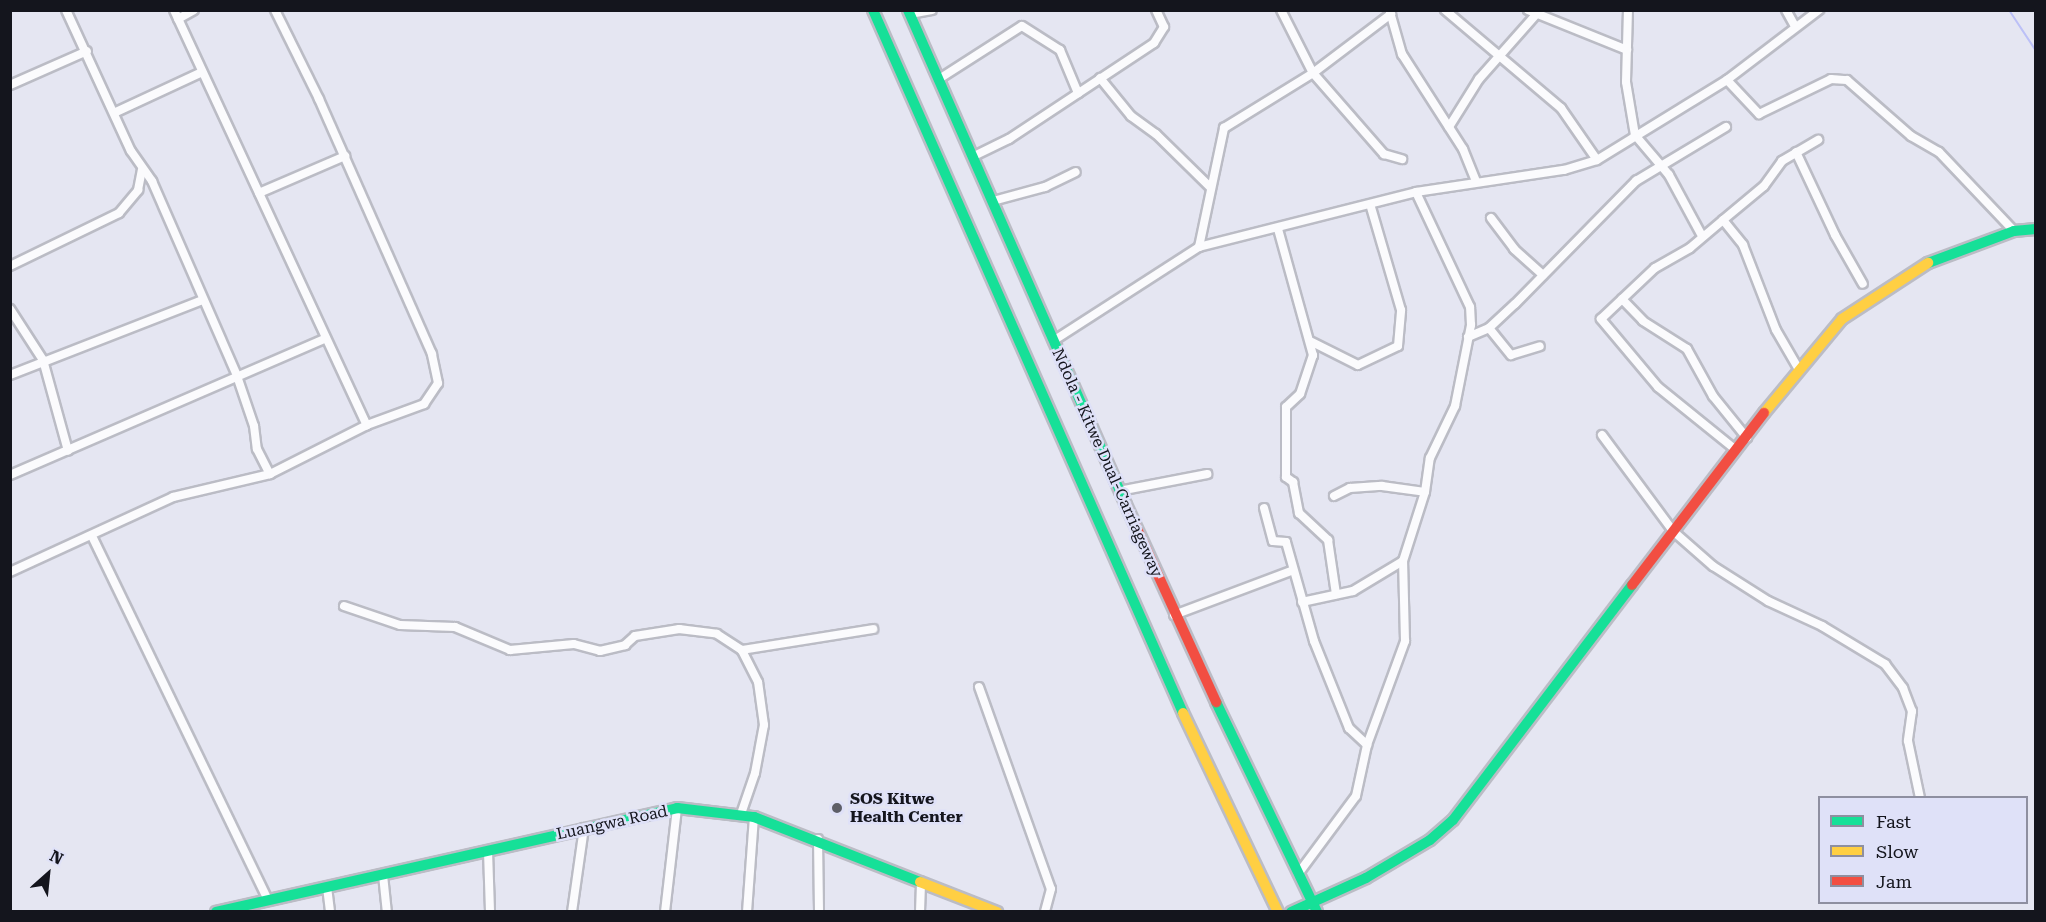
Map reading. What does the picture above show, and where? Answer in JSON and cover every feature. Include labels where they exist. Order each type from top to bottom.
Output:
[{"type":"main road","name":"Ndola - Kitwe Dual-Carriageway","points":[[873,10],[1146,635],[1278,912]]},
{"type":"main road","name":"Ndola - Kitwe Dual-Carriageway","points":[[909,12],[1174,615],[1315,907]]},
{"type":"main road","points":[[1291,912],[1315,907],[1396,860],[1453,820],[1673,531],[1747,438],[1798,368],[1842,319],[1892,283],[1933,260],[2014,231],[2036,229]]},
{"type":"main road","name":"Luangwa Road","points":[[216,912],[234,910],[268,900],[677,808],[754,817],[818,839],[997,912]]},
{"type":"main road","points":[[1263,912],[1266,890]]},
{"type":"street","points":[[66,10],[142,170],[152,181],[237,376],[254,426],[257,449],[270,474]]},
{"type":"street","points":[[174,10],[367,425]]},
{"type":"street","points":[[178,19],[194,10]]},
{"type":"street","points":[[10,572],[172,497],[270,474],[367,425],[424,404],[440,376],[345,156],[275,10]]},
{"type":"street","points":[[909,12],[932,10]]},
{"type":"street","points":[[974,156],[1009,139],[1154,43],[1164,27],[1156,10]]},
{"type":"street","points":[[1281,10],[1313,73],[1384,154],[1402,159]]},
{"type":"street","points":[[1445,10],[1561,108],[1597,160]]},
{"type":"street","points":[[1628,10],[1626,82],[1635,135],[1661,166],[1702,236]]},
{"type":"street","points":[[1786,10],[1796,26]]},
{"type":"street","points":[[1053,341],[1199,247],[1278,229],[1416,192],[1476,181],[1564,170],[1597,160],[1728,80],[1819,10]]},
{"type":"street","points":[[1199,247],[1224,128],[1313,73],[1390,12],[1402,54],[1449,127],[1476,181]]},
{"type":"street","points":[[1449,127],[1497,56],[1534,12],[1627,50]]},
{"type":"street","points":[[939,79],[1022,27],[1060,50],[1078,93]]},
{"type":"street","points":[[10,85],[87,51]]},
{"type":"street","points":[[116,112],[202,72]]},
{"type":"street","points":[[1100,78],[1131,116],[1156,134],[1211,188]]},
{"type":"street","points":[[1728,80],[1759,114],[1831,79],[1847,80],[1911,136],[1939,152],[2014,231]]},
{"type":"street","points":[[1468,337],[1489,328],[1636,181],[1726,127]]},
{"type":"street","points":[[1736,450],[1659,387],[1602,324],[1601,319],[1655,268],[1702,236],[1764,186],[1782,161],[1818,140]]},
{"type":"street","points":[[1796,152],[1863,284]]},
{"type":"street","points":[[258,193],[345,156]]},
{"type":"street","points":[[10,266],[119,213],[138,190],[142,170]]},
{"type":"street","points":[[993,201],[1045,187],[1076,172]]},
{"type":"street","points":[[1298,874],[1354,801],[1368,745],[1405,641],[1403,561],[1425,492],[1430,458],[1455,406],[1468,337],[1470,308],[1416,192]]},
{"type":"street","points":[[1312,342],[1358,365],[1398,346],[1400,301],[1370,204]]},
{"type":"street","points":[[1491,218],[1514,249],[1543,275]]},
{"type":"street","points":[[1723,220],[1743,245],[1776,330],[1798,368]]},
{"type":"street","points":[[1278,229],[1296,288],[1299,314],[1312,342],[1313,355],[1305,385],[1286,407],[1286,477],[1293,482],[1299,513],[1328,540],[1336,594]]},
{"type":"street","points":[[1622,299],[1643,321],[1688,349],[1713,396],[1747,438]]},
{"type":"street","points":[[10,375],[43,360],[202,300]]},
{"type":"street","points":[[10,309],[43,360],[68,451]]},
{"type":"street","points":[[1489,328],[1511,355],[1540,346]]},
{"type":"street","points":[[10,475],[326,338]]},
{"type":"street","points":[[1602,435],[1673,531],[1713,566],[1768,601],[1822,626],[1885,663],[1912,711],[1908,741],[1920,796]]},
{"type":"street","points":[[1119,491],[1207,474]]},
{"type":"street","points":[[1334,496],[1350,488],[1382,486],[1425,492]]},
{"type":"street","points":[[1264,508],[1273,542],[1286,542],[1291,571],[1349,728],[1368,745]]},
{"type":"street","points":[[92,536],[268,900]]},
{"type":"street","points":[[1302,602],[1353,591],[1403,561]]},
{"type":"street","points":[[1174,615],[1291,571]]},
{"type":"street","points":[[344,606],[400,625],[455,627],[510,650],[574,644],[600,651],[625,645],[635,636],[679,629],[717,634],[742,650],[758,682],[764,725],[755,773],[741,814]]},
{"type":"street","points":[[742,650],[873,629]]},
{"type":"street","points":[[978,687],[1051,889],[1045,912]]},
{"type":"street","points":[[665,912],[677,808]]},
{"type":"street","points":[[747,912],[754,817]]},
{"type":"street","points":[[572,912],[584,828]]},
{"type":"street","points":[[818,839],[819,912]]},
{"type":"street","points":[[488,851],[490,912]]},
{"type":"street","points":[[383,875],[387,912]]},
{"type":"street","points":[[920,912],[921,882]]},
{"type":"street","points":[[327,887],[330,912]]},
{"type":"waterway","points":[[2009,10],[2036,51]]},
{"type":"traffic: fast","points":[[873,10],[1183,713]]},
{"type":"traffic: fast","points":[[908,10],[1126,505]]},
{"type":"traffic: fast","points":[[1928,263],[2014,231],[2036,229]]},
{"type":"traffic: fast","points":[[1291,912],[1366,878],[1430,840],[1453,820],[1632,585]]},
{"type":"traffic: fast","points":[[1216,702],[1317,912]]},
{"type":"traffic: fast","points":[[216,912],[677,808],[754,817],[920,882]]},
{"type":"traffic: slow","points":[[1764,413],[1842,319],[1928,263]]},
{"type":"traffic: slow","points":[[1183,713],[1278,912]]},
{"type":"traffic: slow","points":[[920,882],[997,912]]},
{"type":"traffic: jam","points":[[1632,585],[1764,413]]},
{"type":"traffic: jam","points":[[1126,505],[1216,702]]},
{"type":"place","name":"SOS Kitwe Health Center","points":[[837,808]]}]
